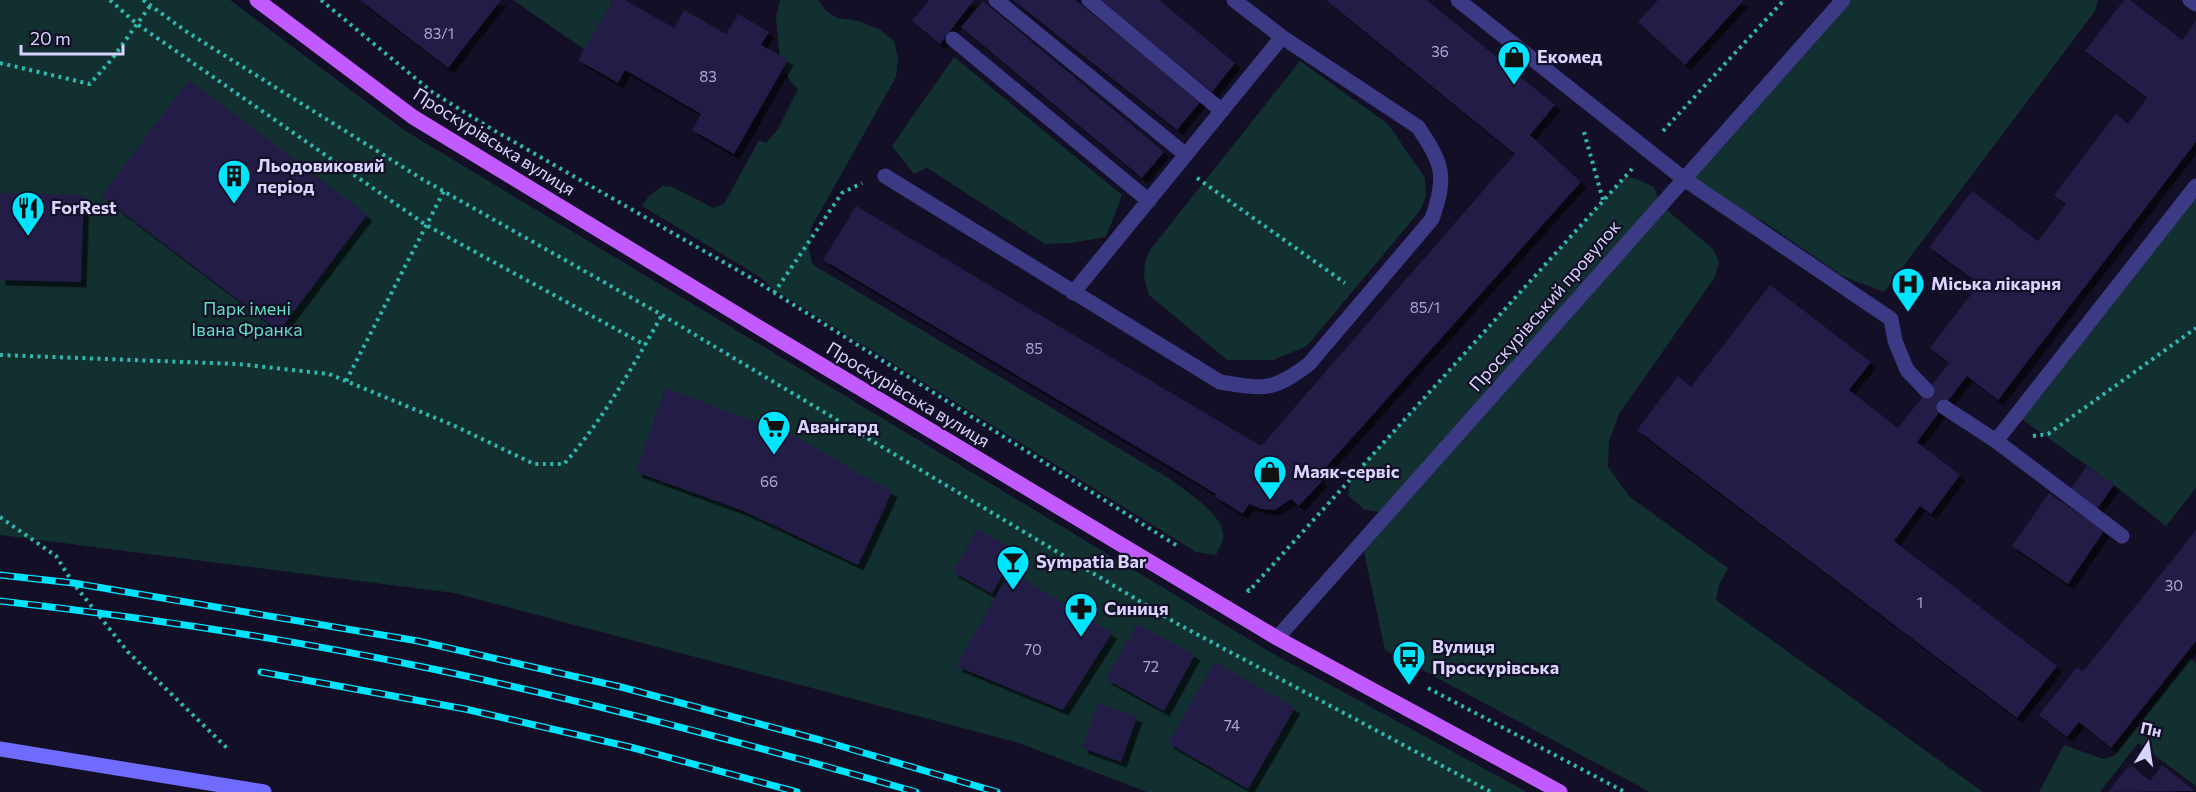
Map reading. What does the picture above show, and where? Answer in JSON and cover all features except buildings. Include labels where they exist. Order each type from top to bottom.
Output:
[{"type":"main road","name":"Проскурівська вулиця","points":[[257,0],[413,117],[783,342],[1277,638],[1560,792]]},
{"type":"main road","points":[[0,749],[261,792]]},
{"type":"street","points":[[996,0],[1183,160]]},
{"type":"street","points":[[1089,0],[1222,111]]},
{"type":"street","points":[[885,176],[1220,382],[1247,387],[1274,386],[1289,379],[1309,364],[1432,219],[1441,194],[1440,167],[1432,148],[1418,127],[1282,37],[1234,0]]},
{"type":"street","points":[[1458,0],[1684,179],[1891,319],[1895,341],[1907,370],[1927,391]]},
{"type":"street","name":"Проскурівський провулок","points":[[1277,638],[1843,0]]},
{"type":"street","points":[[2190,0],[2196,4]]},
{"type":"street","points":[[1073,293],[1282,37]]},
{"type":"street","points":[[953,39],[1149,201]]},
{"type":"street","points":[[1996,441],[2196,186]]},
{"type":"street","points":[[1944,407],[1996,441],[2122,536]]},
{"type":"path","points":[[110,0],[137,24],[426,225],[645,345]]},
{"type":"path","points":[[143,0],[187,32],[444,191],[662,315],[1176,622],[1491,792]]},
{"type":"path","points":[[321,0],[432,92],[774,293],[1188,553]]},
{"type":"path","points":[[1239,584],[1249,591],[1648,151],[1660,134],[1784,0]]},
{"type":"path","points":[[0,63],[90,84],[150,6]]},
{"type":"path","points":[[0,70],[8,65]]},
{"type":"path","points":[[1582,127],[1603,201]]},
{"type":"path","points":[[1183,160],[1365,298]]},
{"type":"path","points":[[774,293],[842,193],[862,183],[885,176]]},
{"type":"path","points":[[346,381],[444,191]]},
{"type":"path","points":[[0,355],[238,364],[329,374],[455,426],[534,464],[564,464],[581,445],[662,315]]},
{"type":"path","points":[[1996,441],[2048,434],[2196,328]]},
{"type":"path","points":[[0,517],[56,556],[73,583],[128,651],[229,750]]},
{"type":"path","points":[[1424,686],[1625,792]]},
{"type":"green space","name":"Парк імені Івана Франка","points":[[0,0],[230,0],[404,130],[1270,652],[1527,792],[1147,792],[1019,743],[454,593],[0,535]]},
{"type":"green space","points":[[513,0],[613,0],[585,50]]},
{"type":"green space","points":[[780,0],[818,0],[826,11],[837,18],[859,21],[880,30],[894,41],[898,58],[896,77],[811,228],[809,249],[812,264],[1170,479],[1203,504],[1218,520],[1223,537],[1216,555],[1196,552],[773,289],[760,277],[642,206],[649,196],[663,186],[673,187],[713,208],[724,204],[759,140],[766,143],[778,129],[798,89],[791,82],[780,61],[776,17]]},
{"type":"green space","points":[[1843,0],[2098,0],[2095,11],[1884,292],[1842,276],[1767,224],[1684,179]]},
{"type":"green space","points":[[954,57],[1122,195],[1106,237],[1071,243],[1045,244],[927,168],[914,174],[892,146]]},
{"type":"green space","points":[[1300,61],[1388,124],[1425,178],[1426,197],[1419,212],[1307,346],[1273,360],[1227,360],[1149,295],[1144,277],[1145,262],[1150,250]]},
{"type":"green space","points":[[1625,177],[1637,179],[1654,187],[1661,205],[1713,249],[1719,262],[1715,277],[1619,414],[1609,441],[1608,467],[1630,497],[1728,568],[1719,585],[1716,600],[1983,792],[1650,792],[1385,650],[1362,542],[1388,513],[1365,510],[1348,495],[1352,477]]},
{"type":"green space","points":[[2196,198],[2196,488],[2166,526],[2114,485],[2019,417]]},
{"type":"green space","points":[[2190,658],[2196,663],[2196,786],[2138,743],[2100,792],[2039,792],[2064,745],[2103,759],[2114,756]]},
{"type":"railway","points":[[0,575],[73,583],[418,641],[621,687],[820,740],[997,792]]},
{"type":"railway","points":[[0,601],[212,629],[423,667],[547,694],[671,725],[916,792]]},
{"type":"railway","points":[[261,672],[465,709],[630,747],[797,792]]},
{"type":"place","name":"Екомед","points":[[1514,86]]},
{"type":"place","name":"Льодовиковий період","points":[[234,205]]},
{"type":"place","name":"ForRest","points":[[28,237]]},
{"type":"place","name":"Міська лікарня","points":[[1908,313]]},
{"type":"place","name":"Авангард","points":[[774,456]]},
{"type":"place","name":"Маяк-сервіс","points":[[1270,501]]},
{"type":"place","name":"Sympatia Bar","points":[[1013,591]]},
{"type":"place","name":"Синиця","points":[[1081,638]]},
{"type":"place","name":"Вулиця Проскурівська","points":[[1409,686]]}]
